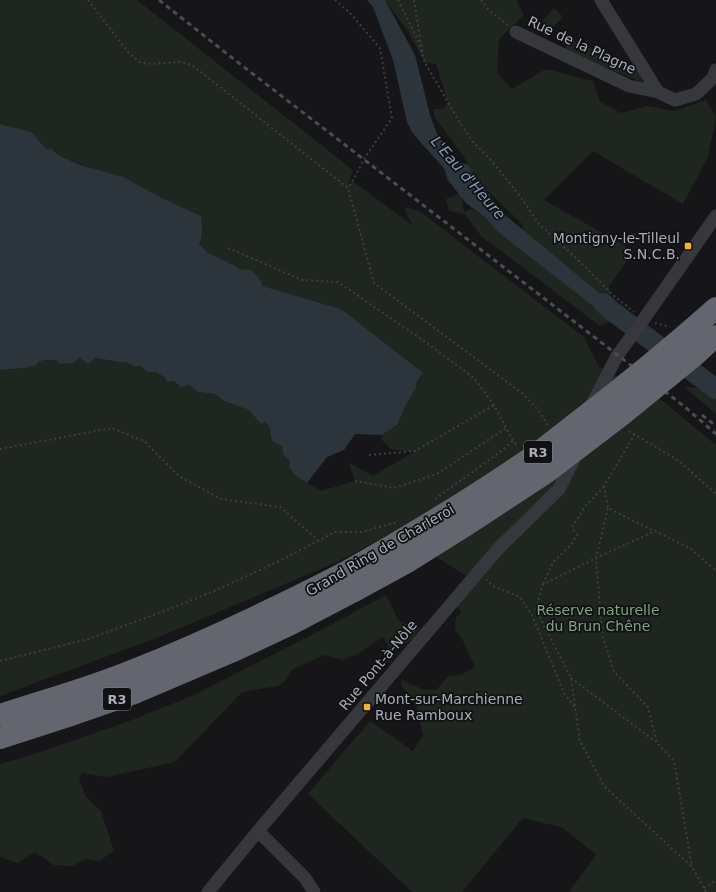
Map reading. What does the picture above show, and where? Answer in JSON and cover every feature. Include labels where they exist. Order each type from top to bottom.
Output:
[{"type":"highway","name":"Grand Ring de Charleroi","points":[[0,738],[68,716],[144,688],[231,652],[291,624],[349,582],[398,543],[533,456],[608,399],[680,341],[716,308]]},
{"type":"highway","name":"Grand Ring de Charleroi","points":[[0,715],[128,673],[283,604],[349,582],[416,557],[547,472],[623,414],[716,336]]},
{"type":"street","name":"Rue de la Plagne","points":[[601,0],[658,92]]},
{"type":"street","name":"Rue de la Plagne","points":[[516,32],[629,86],[658,92],[674,100],[696,94],[713,78],[716,70]]},
{"type":"street","name":"Rue Pont-à-Nôle","points":[[208,892],[478,571],[497,550],[560,489],[573,461],[590,407],[617,356],[716,216]]},
{"type":"street","points":[[258,831],[305,878],[314,892]]},
{"type":"path","points":[[88,0],[128,52],[139,62],[151,64],[180,62],[192,65],[348,188],[374,283],[522,393],[537,409],[549,426]]},
{"type":"path","points":[[335,0],[350,13],[380,48],[392,118],[364,159],[348,188]]},
{"type":"path","points":[[398,0],[417,38],[425,63],[462,126],[474,143],[490,159],[520,196],[539,224],[642,322]]},
{"type":"path","points":[[414,0],[425,63]]},
{"type":"path","name":"Rue de la Plagne","points":[[481,0],[489,10],[516,32]]},
{"type":"path","points":[[228,248],[302,280],[338,282],[424,341],[474,378],[494,405],[513,441],[520,448]]},
{"type":"path","points":[[369,455],[415,451],[494,405]]},
{"type":"path","points":[[0,449],[112,428],[144,441],[179,476],[221,499],[280,507],[319,541]]},
{"type":"path","points":[[356,481],[394,488],[437,474],[506,428]]},
{"type":"path","points":[[628,430],[679,461],[716,494]]},
{"type":"path","points":[[635,434],[604,486],[586,505],[572,528],[577,535],[571,545],[553,562],[542,585],[536,610],[571,678],[580,741],[604,786],[692,867],[706,892]]},
{"type":"path","points":[[435,499],[513,441]]},
{"type":"path","points":[[604,486],[608,508],[596,558],[602,634],[614,672],[648,707],[657,743]]},
{"type":"path","points":[[608,508],[691,550],[716,571]]},
{"type":"path","points":[[0,661],[88,639],[170,609],[219,589],[273,564],[335,532],[362,532],[398,522]]},
{"type":"path","points":[[542,585],[596,558],[655,532]]},
{"type":"path","points":[[478,571],[493,586],[520,597],[532,615],[564,693],[575,709]]},
{"type":"path","points":[[571,678],[657,743],[674,761],[692,867]]},
{"type":"path","points":[[704,888],[716,881]]},
{"type":"green space","name":"Réserve naturelle du Brun Chêne","points":[[0,0],[137,0],[353,170],[348,184],[354,182],[412,225],[404,207],[419,211],[584,337],[599,367],[659,398],[716,445],[716,892],[569,892],[596,855],[563,828],[525,818],[522,819],[462,892],[412,892],[308,794],[370,721],[413,751],[423,736],[416,704],[401,685],[402,680],[422,689],[436,690],[449,676],[461,675],[475,667],[462,639],[455,630],[456,618],[461,612],[454,600],[471,579],[395,531],[337,562],[159,637],[0,696],[0,370],[25,368],[45,360],[56,360],[59,364],[73,363],[80,358],[95,358],[141,366],[147,372],[156,372],[166,378],[167,382],[174,381],[189,385],[198,392],[215,394],[224,401],[249,410],[261,423],[265,422],[270,427],[272,440],[282,446],[283,454],[307,483],[321,491],[355,481],[349,463],[373,476],[414,452],[391,449],[380,438],[397,425],[416,388],[417,381],[341,309],[261,286],[252,270],[239,269],[207,252],[199,244],[203,234],[201,216],[160,197],[58,155],[52,149],[47,149],[32,132],[0,124]]},
{"type":"green space","points":[[385,0],[516,0],[524,15],[499,39],[497,72],[512,89],[546,69],[593,81],[600,102],[621,113],[647,106],[675,111],[706,100],[716,117],[708,157],[683,204],[593,151],[544,200],[634,251],[609,286],[610,295],[626,315],[600,326],[481,236],[465,214],[449,211],[446,199],[461,193],[464,212],[472,209],[487,219],[498,232],[520,246],[523,225],[475,178],[464,157],[435,118],[433,109],[443,109],[448,102],[436,64],[425,63],[409,33]]},
{"type":"green space","points":[[554,8],[563,17],[553,27],[542,22]]},
{"type":"green space","points":[[572,40],[638,69],[642,82],[563,51]]},
{"type":"green space","points":[[684,387],[703,388],[716,398],[716,414]]},
{"type":"green space","points":[[386,595],[399,621],[404,624],[412,622],[419,628],[414,638],[392,652],[383,637],[359,653],[343,660],[324,655],[291,670],[285,681],[278,686],[242,692],[175,762],[106,777],[82,773],[79,779],[86,797],[101,811],[114,851],[99,861],[87,859],[72,866],[54,865],[35,852],[18,863],[0,857],[0,764],[29,756],[132,720],[192,696]]},
{"type":"water","points":[[367,0],[385,0],[415,55],[430,115],[437,134],[453,156],[458,162],[468,165],[473,174],[505,215],[627,316],[619,326],[498,232],[487,219],[466,203],[447,179],[443,167],[412,132],[407,122],[393,60],[373,7]]},
{"type":"water","points":[[0,124],[32,132],[47,149],[52,149],[58,155],[83,166],[123,177],[160,197],[201,216],[202,234],[199,244],[207,252],[239,269],[252,270],[261,281],[262,286],[341,309],[423,373],[417,381],[416,388],[397,425],[382,435],[355,434],[344,450],[327,457],[307,483],[295,475],[289,467],[290,462],[283,454],[282,446],[272,440],[270,427],[265,422],[261,424],[249,410],[224,401],[215,394],[198,392],[189,385],[181,387],[174,381],[167,382],[166,378],[156,372],[147,372],[141,366],[95,358],[88,364],[80,358],[73,363],[59,364],[56,360],[45,360],[38,362],[36,365],[25,368],[0,370]]},
{"type":"water","points":[[711,377],[716,381],[716,396],[706,387]]},
{"type":"waterway","name":"L'Eau d'Heure","points":[[603,303],[716,389]]},
{"type":"railway","points":[[159,0],[685,407],[716,434]]},
{"type":"railway","points":[[702,415],[716,426]]},
{"type":"place","name":"Montigny-le-Tilleul S.N.C.B.","points":[[688,246]]},
{"type":"place","name":"Mont-sur-Marchienne Rue Ramboux","points":[[367,707]]}]
